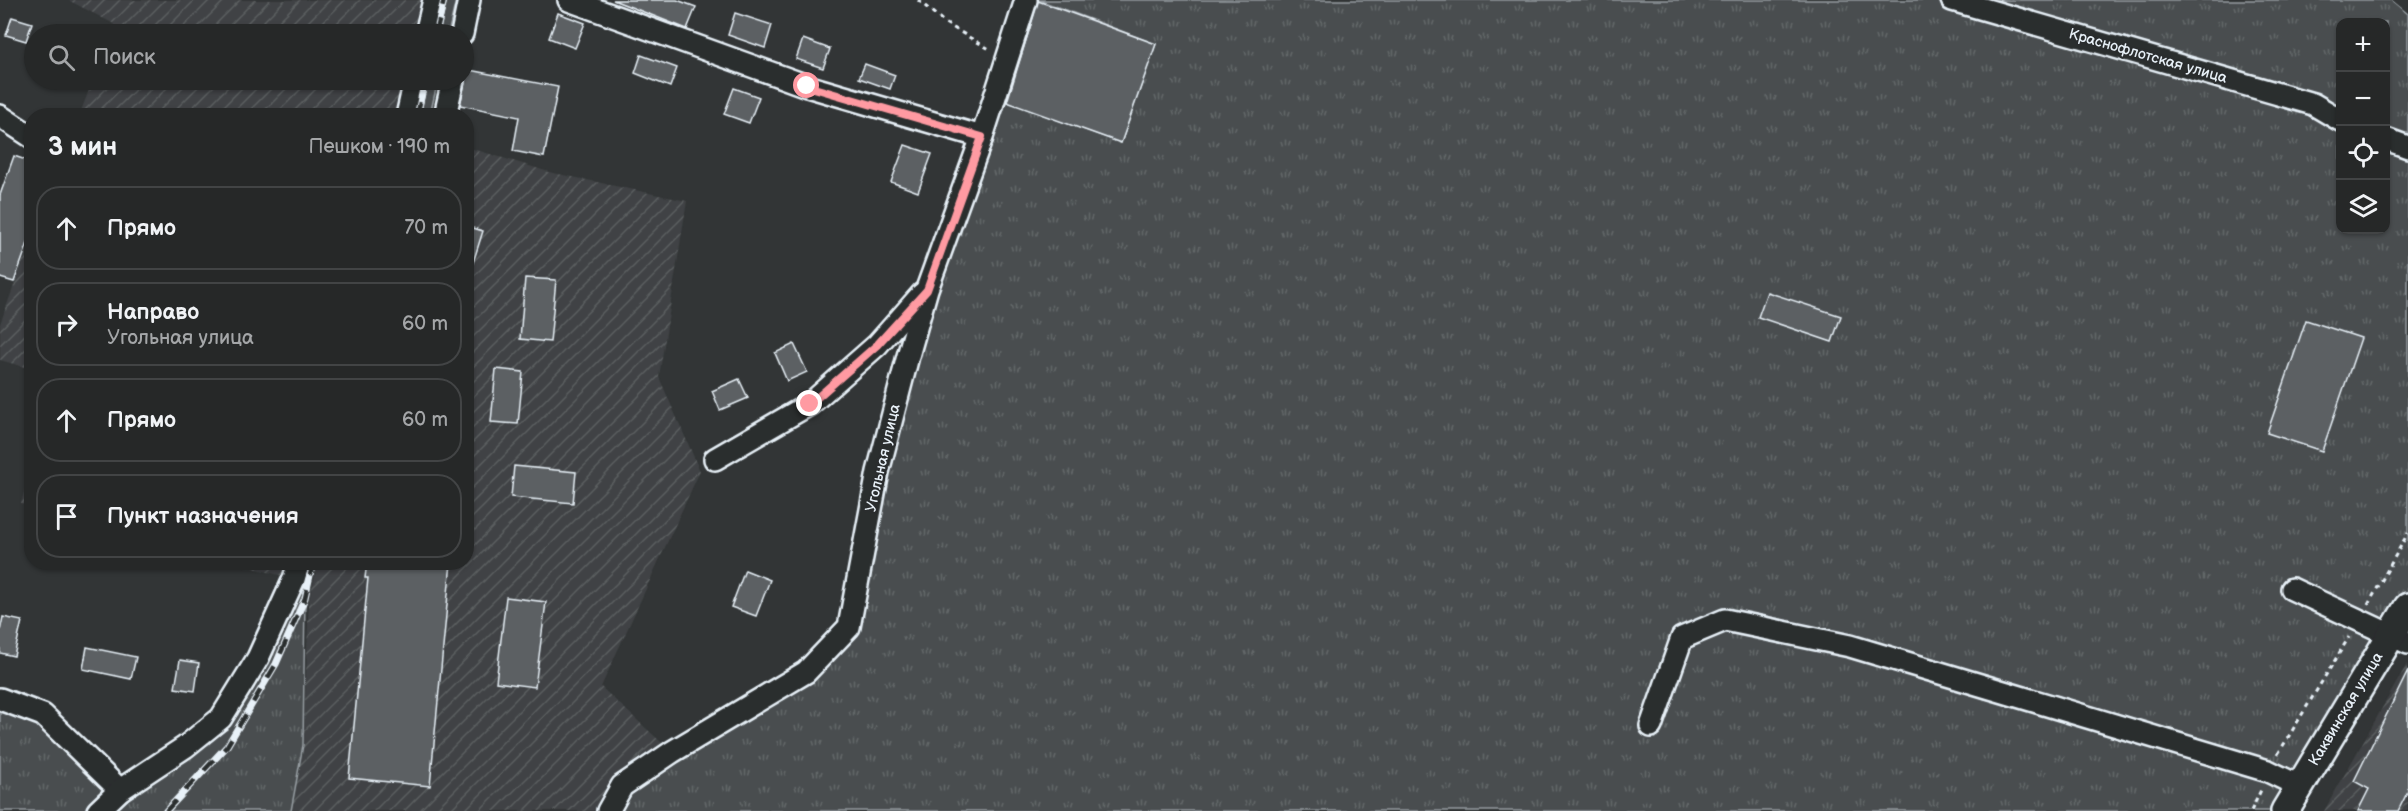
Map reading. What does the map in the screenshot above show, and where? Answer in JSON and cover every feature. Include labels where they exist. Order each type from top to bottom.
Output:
[{"type":"main road","name":"Каквинская улица","points":[[2286,811],[2299,786],[2400,639],[2408,607]]},
{"type":"street","points":[[428,24],[434,0]]},
{"type":"street","points":[[464,24],[469,0]]},
{"type":"street","points":[[569,0],[807,86],[982,137]]},
{"type":"street","name":"Угольная улица","points":[[608,811],[622,786],[672,752],[806,672],[849,627],[878,472],[927,290],[982,137],[1026,0]]},
{"type":"street","name":"Краснофлотская улица","points":[[1952,0],[2313,104],[2336,118]]},
{"type":"street","points":[[409,108],[413,90]]},
{"type":"street","points":[[447,108],[451,90]]},
{"type":"street","points":[[0,116],[24,132]]},
{"type":"street","points":[[2390,141],[2408,147]]},
{"type":"street","points":[[716,459],[810,404],[877,345],[927,290]]},
{"type":"street","points":[[98,811],[120,790],[184,747],[221,718],[258,658],[297,570]]},
{"type":"street","points":[[2292,589],[2400,639]]},
{"type":"street","points":[[1651,726],[1682,638],[1725,620],[1850,646],[2268,771],[2299,786]]},
{"type":"street","points":[[0,699],[44,715],[120,790]]},
{"type":"path","points":[[918,0],[945,23],[1007,59]]},
{"type":"path","points":[[2251,811],[2268,771],[2360,620],[2408,533]]},
{"type":"shaded area","points":[[68,0],[434,0],[428,24],[114,24]]},
{"type":"shaded area","points":[[89,90],[413,90],[409,108],[82,108]]},
{"type":"shaded area","points":[[474,149],[549,172],[687,201],[659,377],[700,471],[601,687],[672,752],[608,811],[291,811],[303,745],[309,599],[316,570],[474,570]]},
{"type":"shaded area","points":[[24,258],[24,367],[0,360],[0,324]]},
{"type":"shaded area","points":[[260,570],[297,570],[294,579]]},
{"type":"shaded area","points":[[2407,664],[2408,811],[2324,811]]},
{"type":"green space","points":[[434,0],[456,0],[450,24],[428,24]]},
{"type":"green space","points":[[1039,0],[2391,0],[2408,14],[2408,607],[2285,811],[608,811],[622,786],[806,672],[849,627],[878,472],[995,97],[1121,143],[1156,44]]},
{"type":"green space","points":[[413,90],[436,90],[432,108],[409,108]]},
{"type":"green space","points":[[294,579],[305,598],[303,745],[291,811],[0,811],[0,699],[43,715],[121,790],[221,718]]},
{"type":"building","points":[[613,0],[677,0],[696,7],[687,29]]},
{"type":"building","points":[[1038,1],[1156,44],[1121,143],[1007,102]]},
{"type":"building","points":[[558,13],[585,23],[575,48],[549,38]]},
{"type":"building","points":[[735,13],[772,25],[765,48],[728,35]]},
{"type":"building","points":[[12,17],[32,23],[24,24],[24,40],[6,35]]},
{"type":"building","points":[[803,39],[830,49],[823,68],[796,59]]},
{"type":"building","points":[[641,55],[677,68],[670,87],[635,73]]},
{"type":"building","points":[[865,64],[895,75],[890,89],[859,78]]},
{"type":"building","points":[[474,71],[558,87],[544,157],[513,151],[519,117],[460,105],[463,90],[474,90]]},
{"type":"building","points":[[734,88],[759,97],[749,123],[724,114]]},
{"type":"building","points":[[905,145],[932,154],[918,192],[891,182]]},
{"type":"building","points":[[14,156],[24,159],[24,254],[14,282],[0,278],[0,195]]},
{"type":"building","points":[[474,228],[483,231],[474,259]]},
{"type":"building","points":[[525,278],[556,280],[550,342],[520,339]]},
{"type":"building","points":[[1767,292],[1841,316],[1832,342],[1758,317]]},
{"type":"building","points":[[2306,320],[2361,338],[2322,451],[2267,433]]},
{"type":"building","points":[[794,344],[807,372],[787,381],[775,353]]},
{"type":"building","points":[[496,369],[523,372],[518,424],[491,422]]},
{"type":"building","points":[[739,379],[748,398],[720,410],[712,391]]},
{"type":"building","points":[[514,466],[576,472],[573,503],[511,497]]},
{"type":"building","points":[[366,570],[450,570],[430,786],[349,778],[368,578],[365,578]]},
{"type":"building","points":[[745,570],[770,580],[756,616],[731,607]]},
{"type":"building","points":[[506,597],[546,602],[535,687],[496,682]]},
{"type":"building","points":[[3,617],[22,621],[14,656],[0,653],[0,631]]},
{"type":"building","points":[[87,647],[136,657],[131,679],[83,669]]},
{"type":"building","points":[[180,660],[199,663],[195,691],[175,688]]},
{"type":"building","points":[[2408,671],[2408,791],[2398,811],[2358,811],[2369,789],[2354,781]]},
{"type":"railway","points":[[438,24],[444,0]]},
{"type":"railway","points":[[419,108],[423,90]]},
{"type":"railway","points":[[166,811],[227,746],[276,664],[305,598],[311,570]]},
{"type":"route","points":[[807,86],[982,137],[927,290],[877,345],[810,404]]}]
